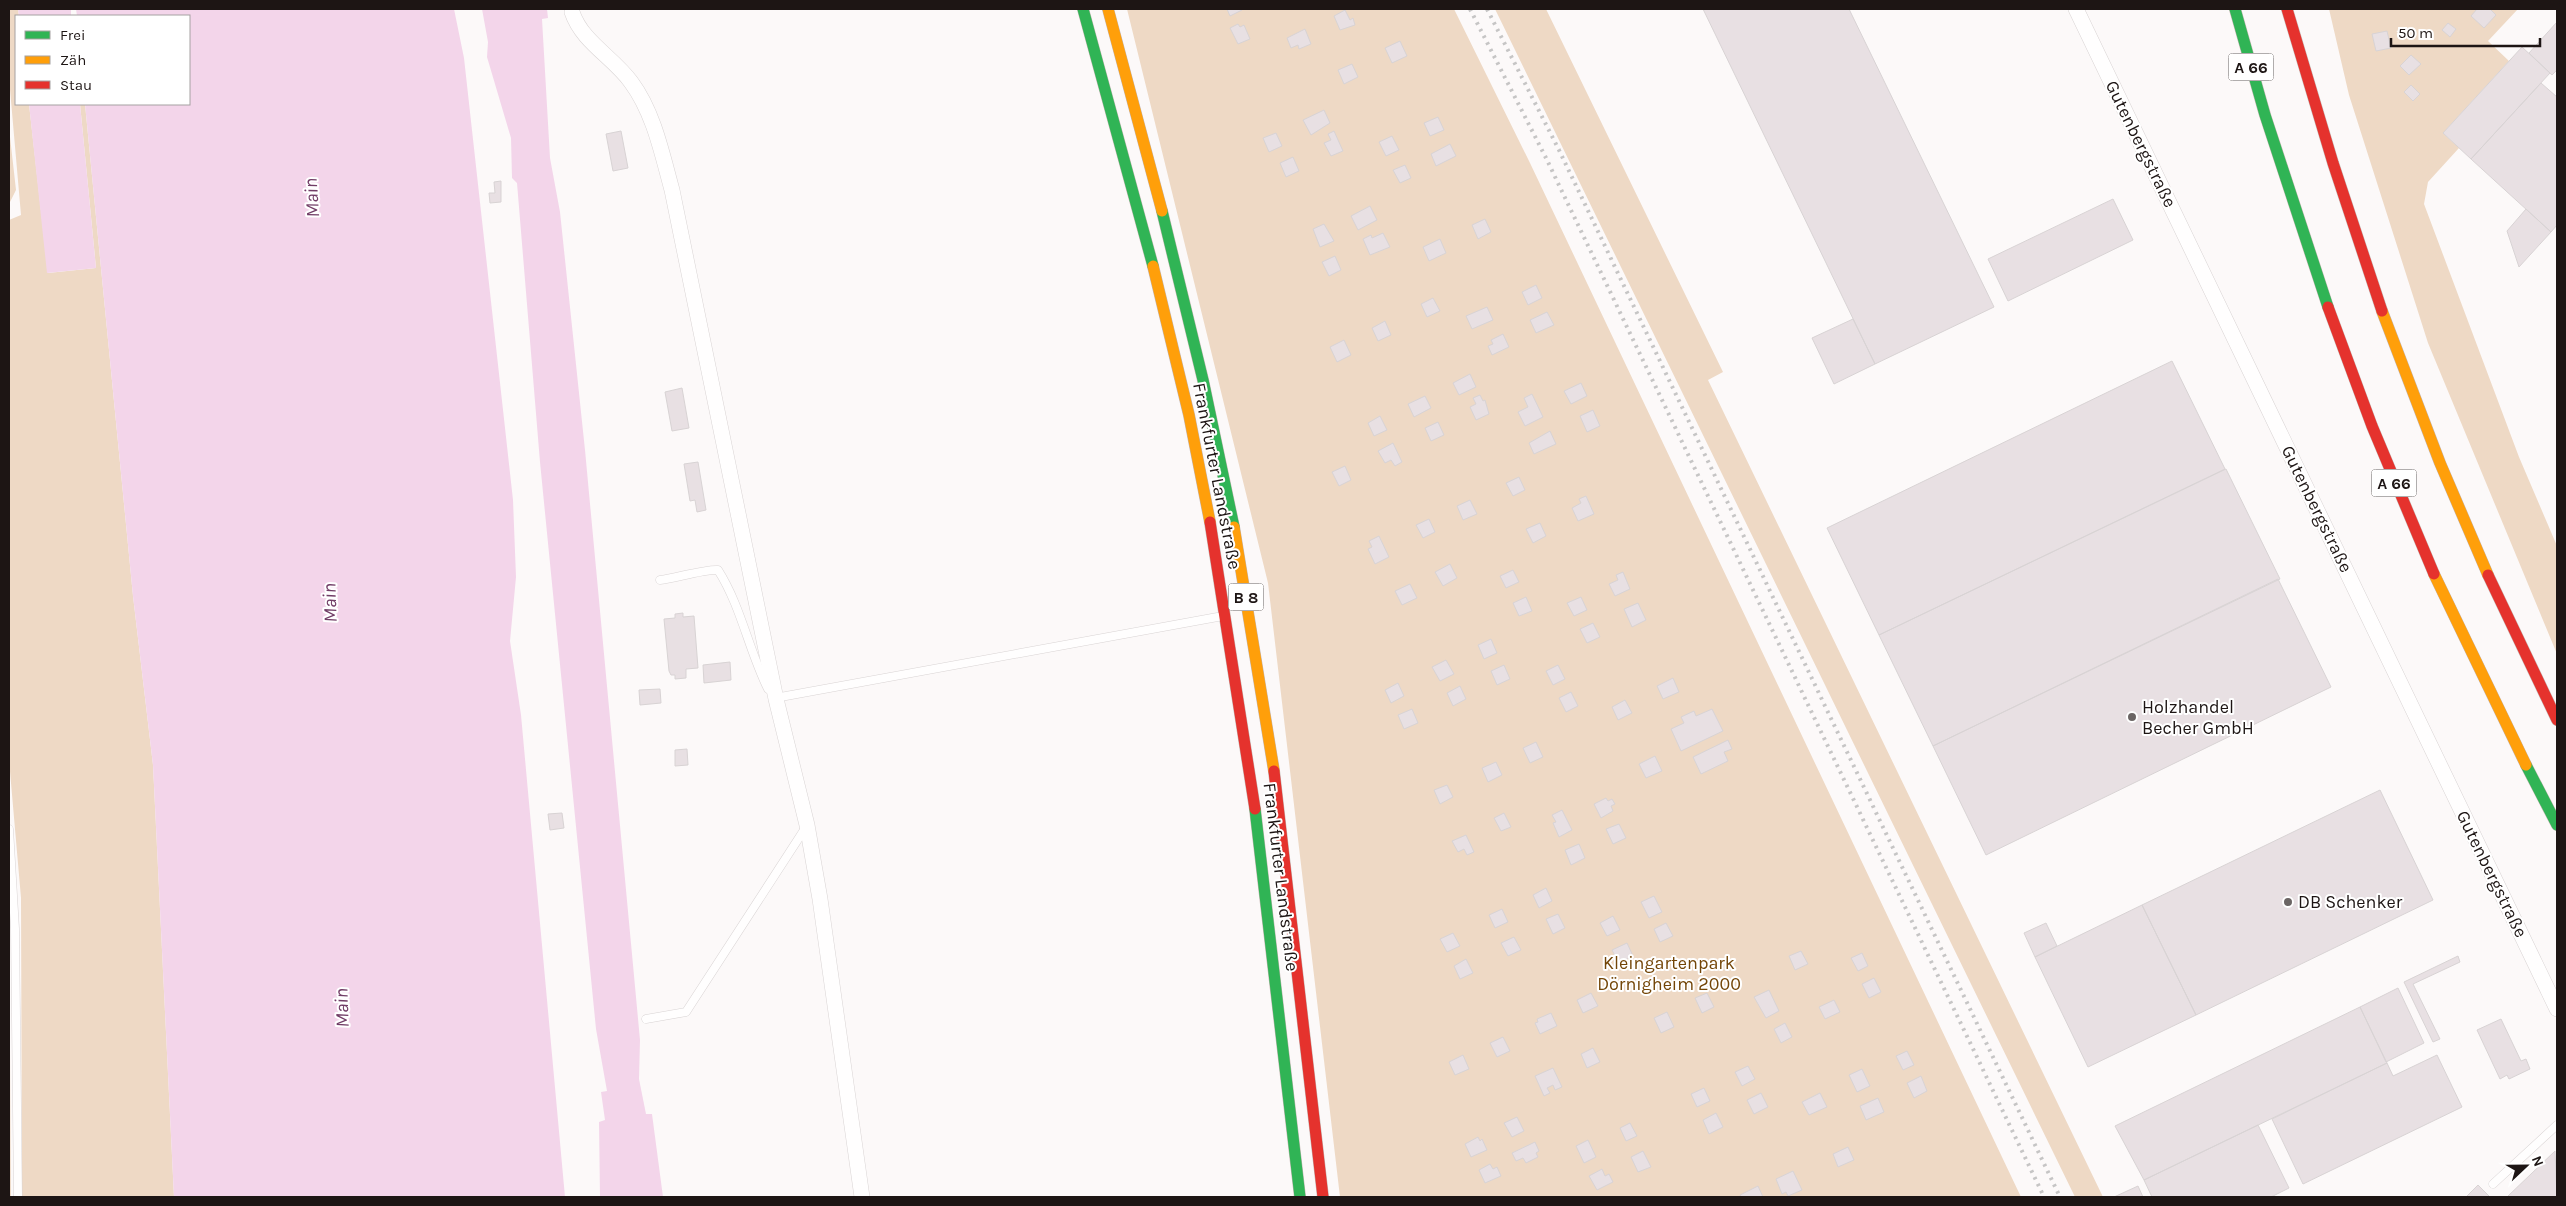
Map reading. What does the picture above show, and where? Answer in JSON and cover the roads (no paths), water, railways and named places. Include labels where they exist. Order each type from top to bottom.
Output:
[{"type":"main road","name":"Frankfurter Landstraße","points":[[1083,9],[1136,201],[1189,415],[1225,616],[1255,806],[1300,1197]]},
{"type":"main road","name":"Frankfurter Landstraße","points":[[1108,9],[1187,308],[1230,508],[1276,790],[1323,1197]]},
{"type":"main road","name":"A 66","points":[[2235,9],[2267,126],[2379,448],[2446,606],[2518,753],[2557,825]]},
{"type":"main road","name":"A 66","points":[[2288,9],[2316,109],[2351,220],[2413,401],[2485,568],[2557,720]]},
{"type":"street","name":"Gutenbergstraße","points":[[2076,9],[2557,1009]]},
{"type":"street","points":[[572,12],[579,28],[630,81],[647,109],[660,149],[685,249],[776,699],[807,825],[820,899],[862,1197]]},
{"type":"lane","points":[[660,580],[718,570],[727,584],[760,672],[776,699],[1225,616]]},
{"type":"lane","points":[[646,1019],[686,1012],[807,825]]},
{"type":"lane","points":[[9,829],[15,938],[18,1197]]},
{"type":"lane","points":[[2494,1184],[2557,1125]]},
{"type":"water","points":[[18,9],[71,9],[71,15],[19,15]]},
{"type":"water","name":"Main","points":[[76,9],[454,9],[464,58],[513,500],[516,577],[510,641],[521,715],[565,1197],[174,1197],[153,765],[133,596],[85,105],[190,105],[190,15],[77,15]]},
{"type":"water","points":[[482,9],[547,9],[548,18],[542,19],[550,158],[560,212],[585,450],[640,1040],[639,1079],[646,1114],[652,1114],[663,1197],[600,1197],[599,1122],[605,1120],[601,1092],[607,1091],[596,1029],[540,462],[517,183],[512,178],[511,138],[487,57],[488,42]]},
{"type":"water","points":[[29,105],[80,105],[96,268],[47,273]]},
{"type":"railway","points":[[1470,9],[1546,158],[2044,1197]]},
{"type":"railway","points":[[1487,9],[1559,150],[2060,1197]]},
{"type":"place","name":"Holzhandel Becher GmbH","points":[[2132,717]]},
{"type":"place","name":"DB Schenker","points":[[2288,902]]},
{"type":"park label","name":"Kleingartenpark Dörnigheim 2000","points":[[1669,973]]}]
